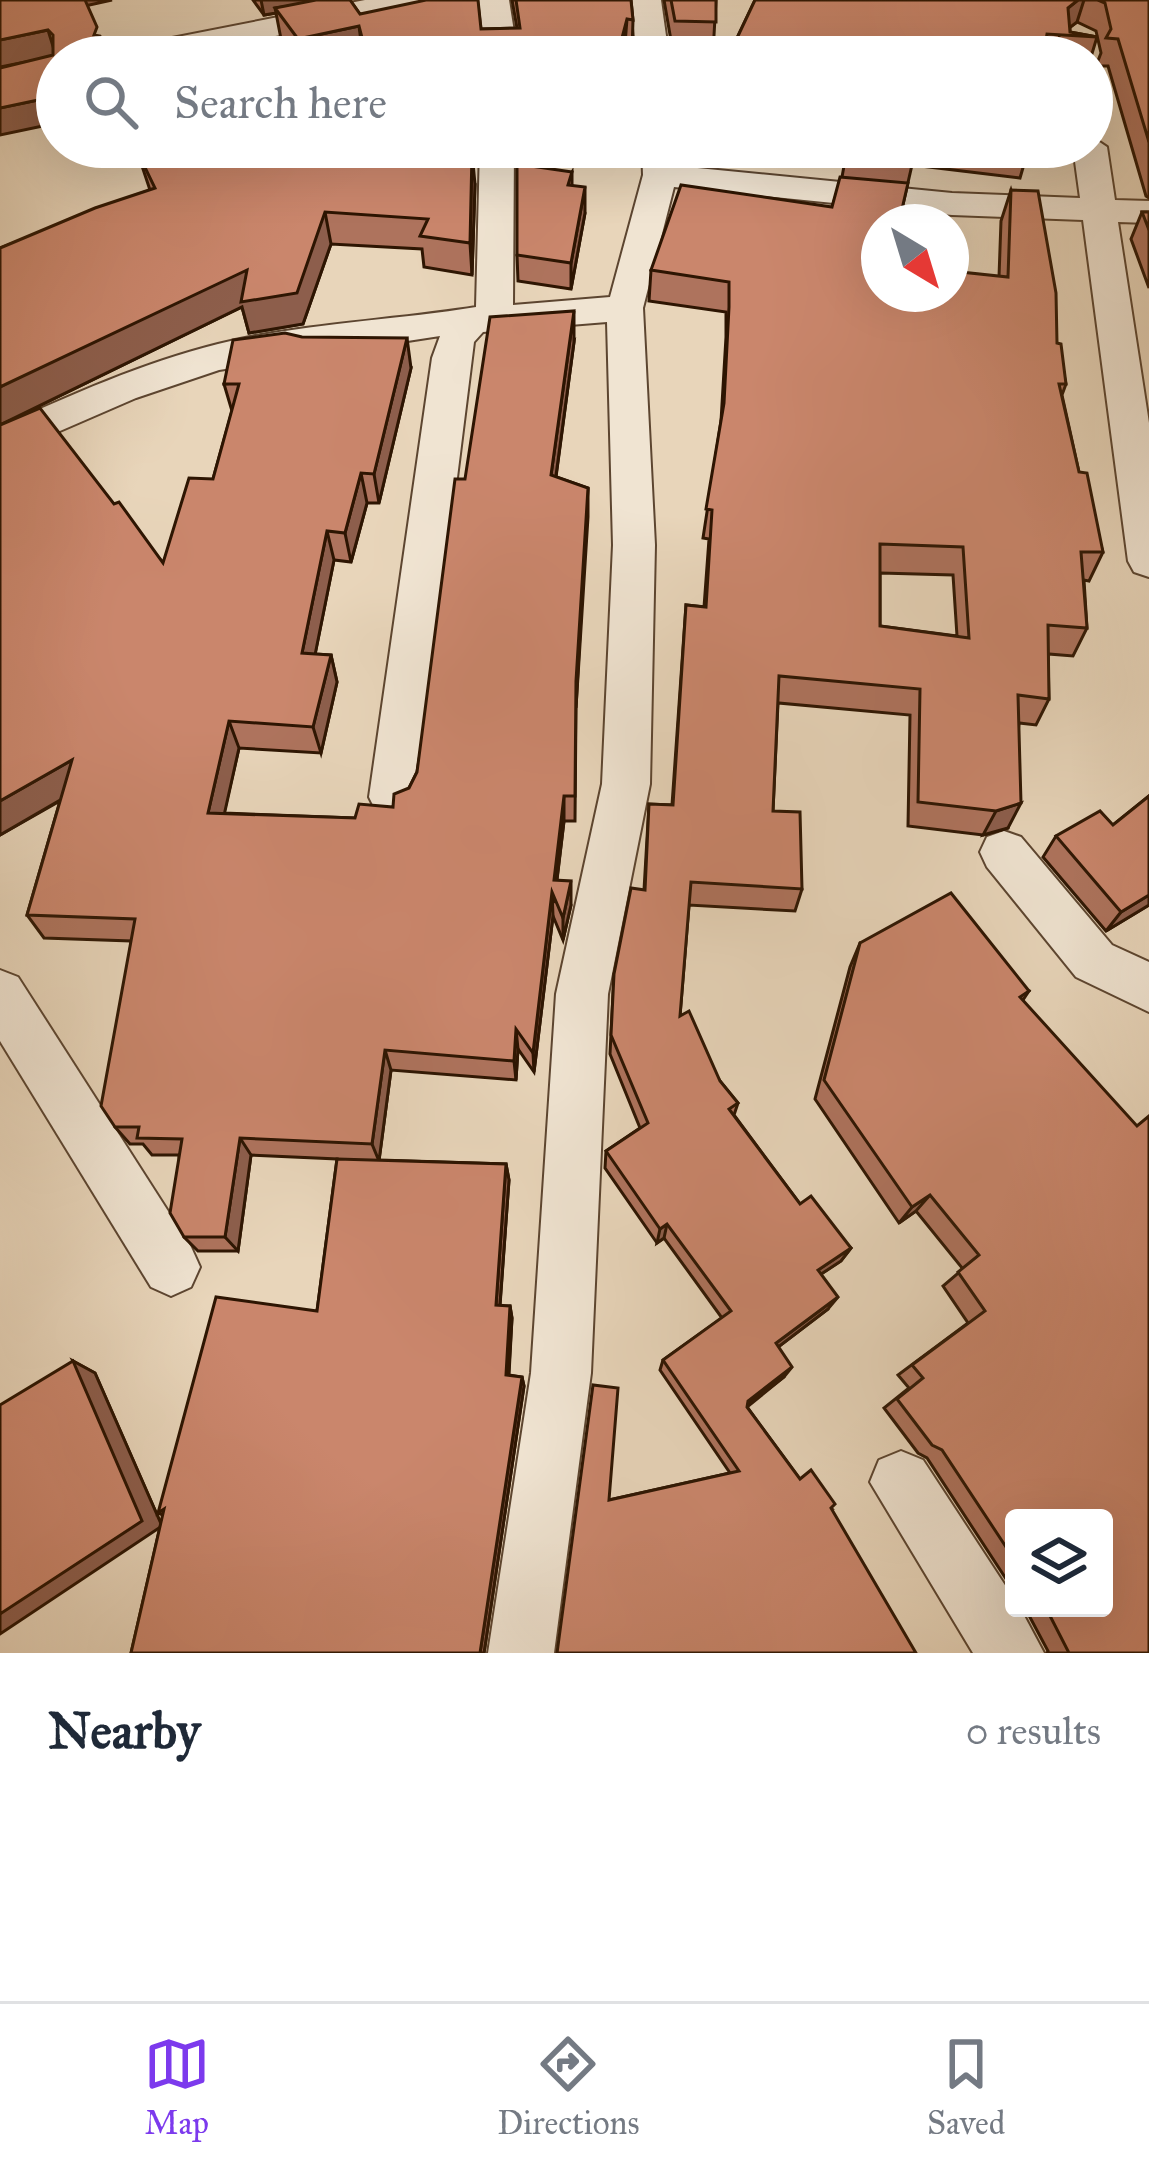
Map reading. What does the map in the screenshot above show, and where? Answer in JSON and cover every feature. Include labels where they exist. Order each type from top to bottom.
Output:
[{"type":"street","points":[[228,36],[412,0]]},
{"type":"street","points":[[494,0],[499,36]]},
{"type":"street","points":[[646,0],[650,36]]},
{"type":"street","points":[[484,319],[495,168]]},
{"type":"street","points":[[520,1653],[561,1373],[582,994],[626,784],[634,545],[625,308],[657,168]]},
{"type":"street","points":[[707,168],[952,204],[1149,212]]},
{"type":"street","points":[[1092,168],[1149,561]]},
{"type":"street","points":[[0,442],[150,379],[247,350],[484,319],[625,308]]},
{"type":"street","points":[[393,797],[450,389],[449,355],[457,334],[484,319]]},
{"type":"street","points":[[1004,852],[1094,961],[1149,988]]},
{"type":"street","points":[[0,994],[171,1267]]},
{"type":"street","points":[[901,1483],[1011,1653]]},
{"type":"building","points":[[0,0],[85,0],[97,27],[94,35],[100,36],[53,36],[48,30],[0,40]]},
{"type":"building","points":[[316,0],[350,0],[360,14],[426,0],[478,0],[481,29],[520,28],[516,0],[631,0],[633,20],[627,19],[623,36],[362,36],[359,26],[296,36],[275,8]]},
{"type":"building","points":[[671,0],[716,0],[716,22],[675,21]]},
{"type":"building","points":[[755,0],[1078,0],[1068,8],[1070,32],[1092,36],[1047,34],[738,36]]},
{"type":"building","points":[[1098,0],[1149,0],[1149,142],[1118,39],[1107,36],[1111,29],[1105,3]]},
{"type":"building","points":[[36,59],[36,100],[0,108],[0,68]]},
{"type":"building","points":[[145,168],[472,168],[470,243],[420,236],[428,219],[325,212],[297,293],[241,302],[247,270],[0,387],[0,248],[155,188]]},
{"type":"building","points":[[517,168],[572,172],[568,185],[585,187],[571,263],[517,255]]},
{"type":"building","points":[[840,177],[908,183],[903,204],[861,204],[861,312],[969,312],[969,273],[1008,277],[1011,190],[1038,191],[1066,384],[1059,384],[1079,472],[1087,473],[1103,552],[1081,552],[1087,628],[1048,625],[1049,699],[1018,695],[1021,803],[996,811],[918,802],[920,689],[779,676],[773,811],[800,812],[802,889],[691,882],[680,1016],[689,1011],[720,1081],[738,1103],[729,1109],[800,1204],[811,1196],[851,1248],[818,1270],[838,1297],[776,1343],[792,1367],[748,1401],[747,1407],[800,1479],[811,1470],[835,1504],[831,1508],[916,1653],[557,1653],[593,1385],[618,1388],[609,1500],[739,1471],[663,1360],[731,1311],[667,1224],[660,1229],[606,1151],[648,1123],[611,1035],[614,974],[631,888],[645,890],[649,804],[673,805],[686,605],[706,607],[712,510],[706,509],[724,403],[729,282],[651,270],[681,185],[832,207]],"holes":[[[880,544],[963,547],[969,638],[880,626]]]},
{"type":"building","points":[[574,311],[551,475],[588,488],[576,681],[575,796],[564,796],[554,880],[571,881],[563,918],[552,892],[533,1053],[516,1029],[514,1061],[385,1050],[372,1144],[240,1138],[225,1237],[184,1237],[170,1213],[182,1139],[137,1138],[139,1127],[115,1127],[101,1106],[135,919],[27,915],[72,760],[0,801],[0,425],[40,408],[163,563],[189,478],[213,479],[239,384],[224,384],[233,340],[285,333],[407,338],[374,474],[361,473],[345,533],[327,531],[302,653],[331,655],[313,727],[229,721],[208,813],[355,818],[359,804],[393,807],[394,794],[409,788],[417,772],[455,479],[465,479],[490,317]]},
{"type":"building","points":[[1149,796],[1149,895],[1121,912],[1056,836],[1100,811],[1113,825]]},
{"type":"building","points":[[951,893],[1029,991],[1020,997],[1137,1126],[1149,1116],[1149,1653],[1069,1653],[1051,1617],[1113,1617],[1113,1509],[1005,1509],[1005,1545],[942,1450],[932,1445],[897,1399],[923,1378],[912,1365],[985,1311],[958,1272],[979,1255],[930,1195],[912,1207],[824,1080],[860,943]]},
{"type":"building","points":[[337,1159],[506,1164],[496,1305],[510,1306],[506,1375],[522,1377],[480,1653],[131,1653],[164,1509],[158,1513],[216,1297],[317,1311]]},
{"type":"building","points":[[73,1361],[142,1521],[0,1614],[0,1405]]}]
